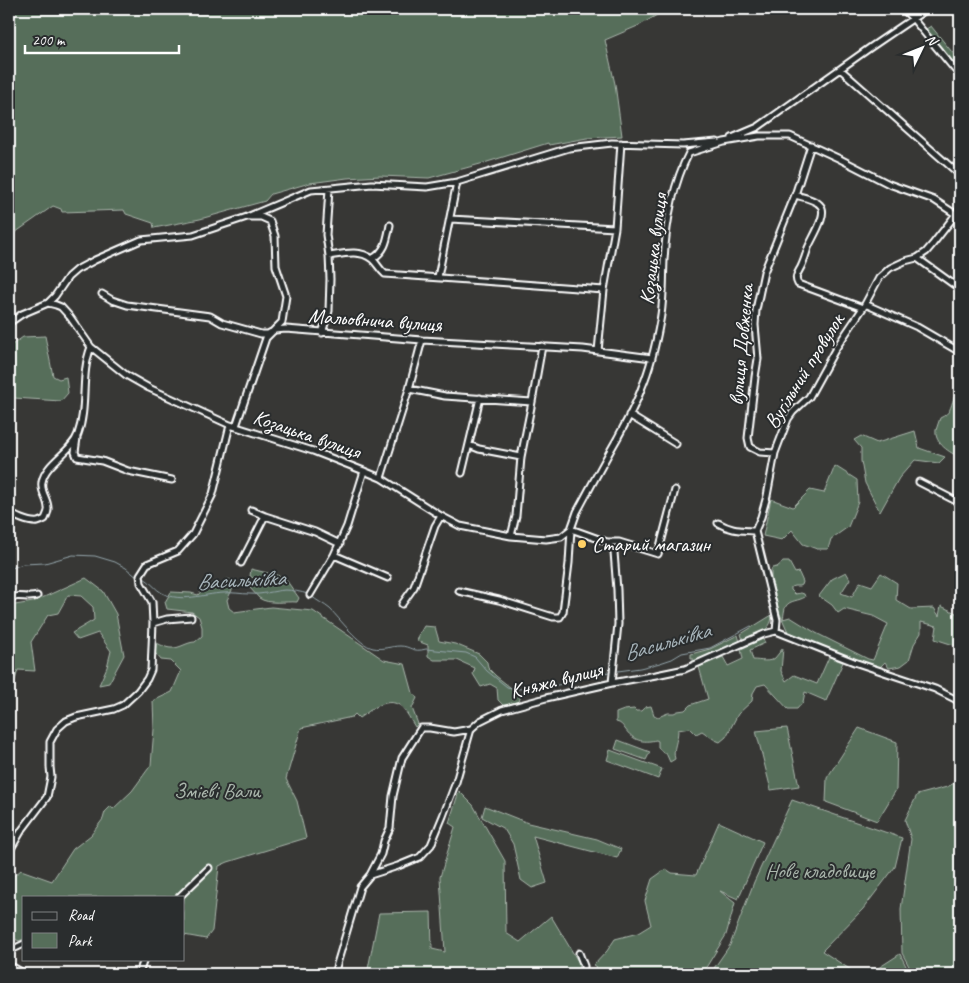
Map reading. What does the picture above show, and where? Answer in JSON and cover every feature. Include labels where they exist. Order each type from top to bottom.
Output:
[{"type":"main road","points":[[9,966],[23,974]]},
{"type":"street","points":[[903,9],[960,76]]},
{"type":"street","points":[[689,154],[758,128],[927,9]]},
{"type":"street","points":[[840,69],[960,175]]},
{"type":"street","points":[[758,128],[755,131],[759,136]]},
{"type":"street","points":[[9,323],[22,314],[48,303],[68,277],[94,260],[141,240],[193,234],[247,217],[311,190],[372,184],[427,187],[457,182],[569,148],[621,143],[684,145],[724,142],[759,136],[790,136],[888,184],[934,200],[959,213],[926,252],[917,258],[960,289]]},
{"type":"street","points":[[598,351],[604,290],[615,228],[621,143]]},
{"type":"street","points":[[684,145],[692,150],[689,154]]},
{"type":"street","name":"вулиця Довженка","points":[[775,453],[760,452],[750,447],[748,438],[758,359],[755,325],[756,310],[764,272],[795,195],[811,145]]},
{"type":"street","name":"Козацька вулиця","points":[[48,303],[61,307],[91,347],[126,375],[172,399],[233,426],[364,470],[381,478],[440,516],[460,526],[511,536],[546,539],[561,537],[570,529],[577,512],[642,389],[661,320],[667,226],[681,169],[689,154]]},
{"type":"street","points":[[438,277],[457,182]]},
{"type":"street","points":[[322,333],[328,311],[330,279],[326,235],[329,189]]},
{"type":"street","points":[[795,195],[817,202],[824,210],[797,273],[796,280],[798,284],[864,306],[917,327],[960,352]]},
{"type":"street","points":[[9,852],[22,830],[47,797],[52,777],[50,742],[57,729],[66,721],[76,717],[122,705],[138,691],[147,679],[151,670],[152,602],[141,583],[140,575],[147,564],[178,551],[193,534],[213,494],[233,426],[266,338],[282,322],[286,296],[276,266],[275,236],[270,221],[261,217],[247,217]]},
{"type":"street","points":[[450,219],[615,228]]},
{"type":"street","points":[[372,259],[378,256],[385,247],[390,225]]},
{"type":"street","points":[[329,256],[352,253],[363,254],[372,259],[385,274],[604,290]]},
{"type":"street","name":"Вугільний провулок","points":[[755,531],[767,496],[775,453],[788,420],[793,412],[809,397],[836,348],[864,306],[879,278],[895,266],[917,258]]},
{"type":"street","name":"Мальовнича вулиця","points":[[102,294],[127,305],[210,316],[222,323],[261,334],[268,334],[275,330],[286,330],[542,346],[652,358]]},
{"type":"street","points":[[381,478],[422,340]]},
{"type":"street","points":[[511,536],[516,516],[521,457],[542,346]]},
{"type":"street","points":[[91,347],[86,370],[83,414],[75,452],[77,457],[102,461],[128,471],[172,480]]},
{"type":"street","points":[[409,389],[445,396],[532,402]]},
{"type":"street","points":[[462,473],[480,398]]},
{"type":"street","points":[[629,415],[676,444]]},
{"type":"street","points":[[9,510],[10,513],[18,518],[37,522],[46,519],[48,508],[41,489],[42,480],[47,471],[70,447],[78,435]]},
{"type":"street","points":[[469,445],[479,449],[521,457]]},
{"type":"street","points":[[310,595],[340,544],[364,470]]},
{"type":"street","points":[[919,482],[960,503]]},
{"type":"street","points":[[459,591],[499,600],[553,617],[560,617],[563,612],[569,563],[570,529],[607,542],[619,542],[658,554],[675,490]]},
{"type":"street","points":[[251,510],[315,532],[340,544]]},
{"type":"street","points":[[240,563],[264,516]]},
{"type":"street","points":[[402,604],[414,587],[440,516]]},
{"type":"street","points":[[718,523],[727,528],[755,531],[777,620],[776,631],[854,662],[935,689],[955,698],[960,704]]},
{"type":"street","points":[[607,542],[614,552],[617,590],[618,624],[612,683]]},
{"type":"street","points":[[334,555],[388,578]]},
{"type":"street","points":[[9,598],[14,596],[32,598],[37,596]]},
{"type":"street","points":[[153,623],[168,619],[190,617]]},
{"type":"street","name":"Княжа вулиця","points":[[471,729],[480,721],[502,710],[612,683],[685,669],[764,634],[776,631]]},
{"type":"street","points":[[334,974],[360,887],[370,875],[382,854],[384,841],[390,828],[397,775],[402,758],[410,743],[421,728],[454,732],[471,729],[456,782],[431,845],[420,856],[398,866],[370,875]]},
{"type":"street","points":[[180,896],[209,868]]},
{"type":"street","points":[[9,951],[22,945]]},
{"type":"street","points":[[579,953],[584,966],[584,974]]},
{"type":"street","points":[[139,974],[144,960]]},
{"type":"green space","points":[[9,9],[667,9],[640,25],[605,40],[615,84],[622,136],[587,138],[549,145],[548,143],[429,178],[380,176],[310,183],[271,194],[265,201],[200,219],[154,228],[153,223],[126,214],[124,210],[62,212],[61,209],[53,206],[9,237]]},
{"type":"green space","points":[[931,26],[960,62],[960,70],[926,29]]},
{"type":"green space","points":[[45,336],[53,376],[59,379],[66,377],[68,393],[61,401],[14,398],[9,376],[9,369],[12,367],[9,347],[23,337]]},
{"type":"green space","points":[[960,386],[960,457],[947,450],[940,443],[936,430],[940,418],[950,410]]},
{"type":"green space","points":[[915,431],[919,448],[945,457],[939,463],[915,460],[899,478],[880,512],[865,483],[861,448],[854,440],[861,436],[877,443]]},
{"type":"green space","points":[[835,466],[857,480],[858,502],[848,527],[831,539],[828,549],[817,549],[803,544],[792,530],[782,540],[763,536],[771,499],[793,507],[810,490],[824,493]]},
{"type":"green space","points":[[783,562],[789,562],[795,573],[799,573],[803,582],[800,586],[791,587],[791,590],[795,594],[804,594],[805,597],[786,606],[783,619],[790,617],[816,633],[873,660],[888,624],[873,616],[844,609],[838,613],[832,605],[819,596],[832,579],[846,572],[850,579],[841,593],[852,597],[860,582],[872,586],[881,573],[897,583],[896,600],[911,609],[934,608],[939,616],[941,606],[960,615],[960,647],[935,639],[937,626],[921,622],[921,633],[914,644],[909,660],[901,666],[889,668],[885,662],[879,668],[788,632],[780,614],[771,580],[772,568],[777,567]]},
{"type":"green space","points":[[251,569],[284,577],[299,598],[297,602],[272,602],[259,598],[250,588],[258,581],[250,576]]},
{"type":"green space","points":[[86,578],[103,591],[116,614],[124,655],[109,683],[99,685],[107,667],[111,651],[98,633],[78,640],[72,633],[94,620],[93,607],[81,596],[68,595],[58,613],[48,615],[31,642],[35,671],[18,670],[15,680],[9,681],[9,606],[33,602]]},
{"type":"green space","name":"Змієві Вали","points":[[227,579],[235,581],[227,600],[229,608],[234,612],[271,607],[313,611],[384,660],[405,664],[413,693],[417,698],[412,708],[418,724],[415,727],[402,707],[397,704],[385,703],[359,718],[355,714],[352,717],[301,728],[286,779],[297,801],[306,838],[219,866],[212,931],[206,939],[185,935],[185,896],[22,896],[22,940],[19,941],[9,936],[9,880],[21,870],[52,881],[73,849],[91,835],[103,819],[105,812],[111,806],[113,809],[132,791],[151,765],[154,729],[153,701],[172,692],[181,671],[171,661],[161,660],[152,649],[155,642],[174,648],[195,642],[202,636],[199,617],[192,612],[167,609],[165,602],[171,592],[198,595],[205,587],[217,581],[222,587]]},
{"type":"green space","points":[[772,615],[766,629],[743,640],[741,634]]},
{"type":"green space","points":[[424,626],[435,627],[439,641],[455,644],[479,654],[496,676],[520,695],[520,699],[516,704],[503,705],[498,700],[497,688],[490,684],[481,687],[473,674],[475,668],[457,660],[434,660],[428,656],[428,645],[417,641]]},
{"type":"green space","points":[[738,635],[740,642],[693,662],[691,654],[710,649]]},
{"type":"green space","points":[[763,639],[765,643],[750,650],[753,660],[773,660],[783,648],[781,671],[786,681],[794,675],[817,684],[829,657],[843,662],[826,701],[805,692],[803,702],[797,709],[788,709],[765,684],[757,686],[753,693],[752,701],[738,714],[726,737],[720,742],[702,731],[696,734],[690,728],[678,730],[674,752],[675,759],[670,762],[666,753],[663,753],[658,747],[658,741],[635,739],[621,724],[616,722],[616,713],[624,710],[634,709],[641,711],[645,707],[651,706],[654,715],[658,717],[685,710],[690,705],[708,699],[699,667],[723,657],[728,666],[743,659],[741,649]]},
{"type":"green space","points":[[787,728],[799,786],[771,790],[756,731]]},
{"type":"green space","points":[[859,728],[897,742],[896,790],[877,821],[826,802],[827,778]]},
{"type":"green space","points":[[618,740],[650,752],[646,760],[615,749]]},
{"type":"green space","points":[[610,750],[662,769],[658,779],[607,760]]},
{"type":"green space","points":[[960,780],[960,974],[913,974],[902,953],[901,909],[911,839],[905,820],[917,795],[947,787]]},
{"type":"green space","points":[[459,791],[473,805],[505,861],[506,933],[520,942],[551,916],[579,963],[578,974],[367,974],[379,913],[431,912],[432,949],[445,952],[440,877],[455,827],[449,823]]},
{"type":"green space","name":"Нове кладовище","points":[[792,800],[902,838],[895,867],[863,909],[822,951],[857,974],[710,974],[730,945],[754,882]]},
{"type":"green space","points":[[485,806],[528,823],[597,839],[621,849],[617,858],[533,836],[547,883],[532,888],[521,880],[513,844],[504,829],[482,817]]},
{"type":"green space","points":[[719,822],[763,842],[738,899],[720,891],[735,903],[726,935],[702,974],[590,974],[597,967],[594,965],[615,939],[638,933],[651,925],[645,901],[652,879],[666,869],[672,873],[696,875]]},
{"type":"green space","points":[[900,954],[910,974],[869,974]]},
{"type":"waterway","name":"Васильківка","points":[[9,569],[23,564],[45,563],[73,555],[95,556],[115,562],[138,578]]},
{"type":"waterway","name":"Васильківка","points":[[144,578],[162,593],[185,598],[227,593],[259,594],[285,590],[308,594]]},
{"type":"waterway","name":"Васильківка","points":[[311,596],[330,609],[356,637],[368,646],[380,649],[404,646],[415,650],[426,649],[466,653],[475,657],[487,671],[507,687],[516,689],[541,688],[609,672]]},
{"type":"waterway","name":"Васильківка","points":[[618,671],[640,668],[672,659],[682,653],[710,648],[751,626]]},
{"type":"place","name":"Старий магазин","points":[[582,544]]}]
